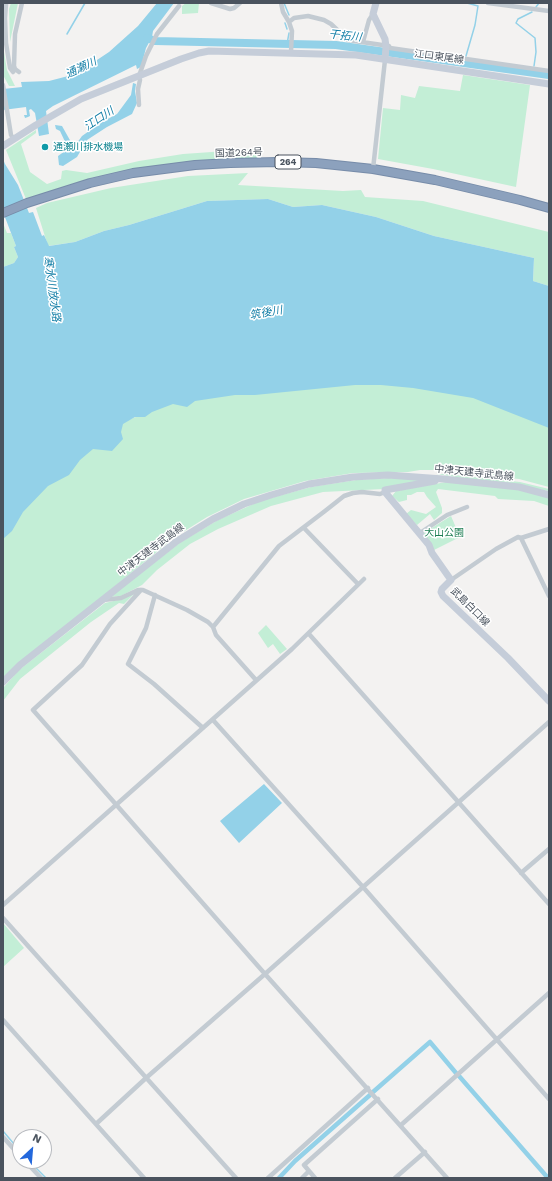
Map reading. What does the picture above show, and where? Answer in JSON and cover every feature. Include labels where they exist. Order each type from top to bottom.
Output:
[{"type":"highway","name":"国道264号","points":[[3,213],[27,203],[90,183],[133,173],[195,165],[278,162],[316,163],[372,169],[435,180],[549,208]]},
{"type":"main road","points":[[376,3],[374,14],[385,39],[385,58]]},
{"type":"main road","name":"江口東尾線","points":[[3,146],[81,99],[193,55],[209,51],[292,50],[356,55],[385,58],[549,84]]},
{"type":"main road","name":"中津天建寺武島線","points":[[3,682],[20,665],[177,541],[212,519],[244,504],[309,484],[354,477],[388,475],[519,487],[549,495]]},
{"type":"main road","points":[[385,492],[386,490],[443,479]]},
{"type":"main road","name":"武島白口線","points":[[385,492],[429,545],[432,553],[451,580],[442,589],[441,592],[443,596],[508,658],[549,701]]},
{"type":"street","points":[[6,3],[6,43],[10,68],[13,72],[17,70],[15,34],[22,3]]},
{"type":"street","points":[[3,11],[6,3]]},
{"type":"street","points":[[211,3],[230,9],[234,8],[240,3]]},
{"type":"street","points":[[281,3],[292,31],[292,50]]},
{"type":"street","points":[[488,3],[549,11]]},
{"type":"street","points":[[140,105],[136,77],[153,41],[179,6]]},
{"type":"street","points":[[363,42],[369,20],[374,14]]},
{"type":"street","points":[[289,22],[294,18],[308,16],[324,20],[331,24],[348,40],[389,46],[390,48],[549,71]]},
{"type":"street","points":[[372,169],[385,58]]},
{"type":"street","points":[[4,86],[12,140]]},
{"type":"street","points":[[213,627],[279,546],[344,496],[357,492],[380,494],[385,492]]},
{"type":"street","points":[[420,534],[447,515],[467,507]]},
{"type":"street","points":[[304,528],[358,584]]},
{"type":"street","points":[[451,580],[496,549],[518,537],[521,538],[549,529]]},
{"type":"street","points":[[521,538],[549,596]]},
{"type":"street","points":[[3,905],[309,634],[364,579]]},
{"type":"street","points":[[141,590],[110,624],[82,665],[33,710],[265,974],[448,1178]]},
{"type":"street","points":[[102,600],[121,598],[141,590],[187,610],[208,622],[213,627],[216,635],[256,680]]},
{"type":"street","points":[[155,595],[146,628],[128,664],[154,684],[203,728]]},
{"type":"street","points":[[309,634],[549,904]]},
{"type":"street","points":[[213,720],[363,887],[549,1099]]},
{"type":"street","points":[[96,1124],[146,1078],[549,722]]},
{"type":"street","points":[[521,873],[549,849]]},
{"type":"street","points":[[3,918],[236,1178]]},
{"type":"street","points":[[401,1125],[549,993]]},
{"type":"street","points":[[3,1020],[144,1178]]},
{"type":"street","points":[[268,1178],[368,1088]]},
{"type":"street","points":[[315,1178],[304,1166],[378,1099]]},
{"type":"street","points":[[3,1136],[12,1147]]},
{"type":"street","points":[[395,1178],[425,1152]]},
{"type":"street","points":[[302,1178],[309,1172]]},
{"type":"green space","points":[[11,3],[18,3],[10,42],[9,9]]},
{"type":"green space","points":[[186,3],[199,3],[198,13],[182,14],[182,6]]},
{"type":"green space","points":[[3,46],[7,70],[15,86],[9,86],[3,75]]},
{"type":"green space","points":[[463,75],[530,85],[516,187],[378,159],[383,108],[400,110],[401,95],[415,98],[419,86],[460,91]]},
{"type":"green space","points":[[36,130],[36,133],[21,144],[30,172],[47,184],[61,179],[62,171],[66,170],[87,173],[139,161],[183,154],[255,149],[258,158],[193,161],[138,168],[91,178],[26,199],[6,150]]},
{"type":"green space","points":[[248,173],[238,185],[343,191],[361,190],[365,197],[423,201],[549,232],[549,286],[533,281],[534,258],[434,236],[376,217],[322,205],[293,207],[268,199],[207,201],[129,225],[104,231],[75,242],[48,246],[36,208],[47,203],[111,188],[188,176]]},
{"type":"green space","points":[[3,223],[7,233],[11,233],[18,257],[14,263],[3,267]]},
{"type":"green space","points":[[357,382],[475,393],[549,426],[549,487],[519,479],[441,470],[420,470],[408,472],[353,473],[305,481],[244,499],[207,517],[175,537],[3,678],[3,522],[96,433],[178,400]]},
{"type":"green space","points":[[436,474],[520,482],[549,489],[549,491]]},
{"type":"green space","points":[[389,478],[430,480],[384,489],[323,492],[271,506],[218,529],[190,544],[157,570],[142,585],[121,596],[110,597],[181,542],[218,520],[260,501],[311,487],[356,480]]},
{"type":"green space","points":[[446,482],[521,490],[549,497],[549,506],[534,501],[498,499],[495,496],[438,489],[436,492],[442,508],[442,513],[434,520],[430,514],[417,525],[406,514],[411,510],[426,514],[436,507],[424,492],[417,492],[407,495],[407,500],[399,502],[392,496],[396,491]]},
{"type":"green space","name":"大山公園","points":[[451,516],[460,537],[434,550],[422,534]]},
{"type":"green space","points":[[135,593],[124,604],[119,603],[91,622],[20,679],[3,701],[3,688],[19,670],[105,603],[122,599]]},
{"type":"green space","points":[[266,625],[287,649],[280,654],[273,644],[268,648],[258,633]]},
{"type":"green space","points":[[3,923],[24,948],[3,967]]},
{"type":"water","points":[[157,3],[174,3],[153,31],[152,37],[146,48],[141,67],[137,69],[136,65],[53,106],[46,111],[49,134],[39,136],[35,113],[31,109],[29,110],[30,116],[25,118],[24,115],[27,115],[26,107],[3,110],[3,89],[22,87],[21,82],[49,81],[76,74],[109,52],[138,26]]},
{"type":"water","points":[[133,83],[136,84],[135,91],[137,103],[132,114],[107,127],[87,140],[77,157],[63,166],[59,165],[58,156],[65,151],[67,146],[60,131],[56,129],[55,125],[62,126],[71,142],[77,143],[82,136],[102,122],[117,114],[131,95]]},
{"type":"water","points":[[3,159],[18,185],[29,213],[33,212],[42,236],[44,235],[49,246],[75,242],[104,231],[129,225],[207,201],[268,199],[293,207],[322,205],[376,217],[434,236],[534,258],[533,281],[549,286],[549,428],[473,398],[413,388],[381,385],[355,385],[255,395],[235,395],[195,401],[187,407],[173,404],[152,412],[145,417],[135,417],[123,424],[121,432],[123,439],[112,451],[93,449],[80,460],[69,475],[48,486],[23,512],[12,531],[3,539],[3,267],[14,263],[18,257],[14,247],[16,246],[3,212]]},
{"type":"water","points":[[264,784],[282,803],[239,843],[220,821]]},
{"type":"waterway","points":[[67,34],[85,3]]},
{"type":"waterway","points":[[284,3],[289,15]]},
{"type":"waterway","points":[[466,56],[475,25],[478,6],[467,3]]},
{"type":"waterway","points":[[536,7],[539,3]]},
{"type":"waterway","points":[[532,12],[518,19],[516,23],[535,38],[536,52],[534,66]]},
{"type":"waterway","points":[[285,23],[287,29]]},
{"type":"waterway","points":[[287,44],[289,33]]},
{"type":"waterway","name":"干拓川","points":[[147,38],[155,41],[336,45],[549,75]]},
{"type":"waterway","points":[[373,1092],[430,1042],[456,1073]]},
{"type":"waterway","points":[[459,1076],[548,1178]]},
{"type":"waterway","points":[[279,1178],[295,1161],[370,1095]]},
{"type":"waterway","points":[[3,1131],[12,1142]]},
{"type":"waterway","points":[[37,1169],[46,1178]]},
{"type":"place","name":"通瀬川排水機場","points":[[45,147]]},
{"type":"water label","name":"通瀬川","points":[[81,68]]},
{"type":"water label","name":"江口川","points":[[99,119]]},
{"type":"water label","name":"寒水川放水路","points":[[52,289]]},
{"type":"water label","name":"筑後川","points":[[266,313]]}]
